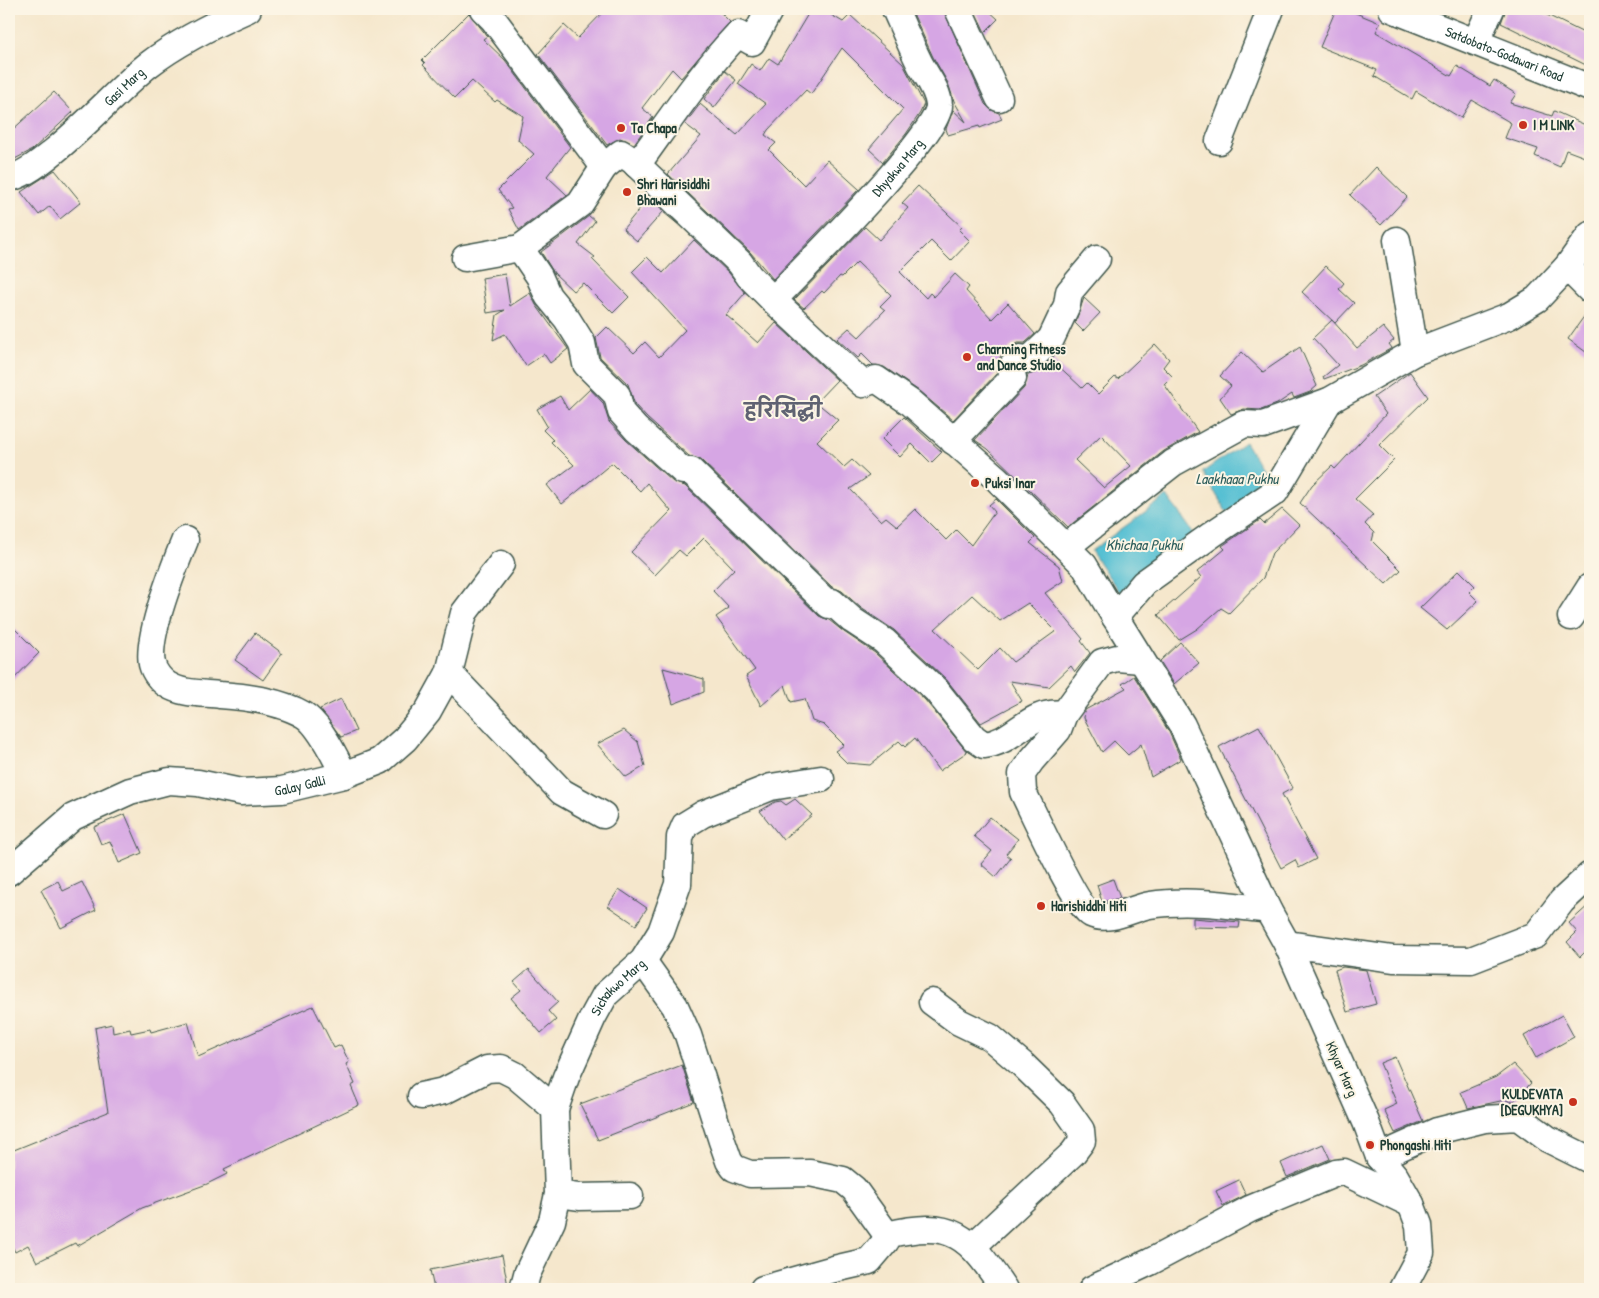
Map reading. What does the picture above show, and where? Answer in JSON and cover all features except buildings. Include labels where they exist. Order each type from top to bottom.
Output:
[{"type":"street","name":"Gasi Marg","points":[[9,178],[16,177],[40,163],[148,65],[213,25],[248,9]]},
{"type":"street","points":[[483,9],[493,19],[604,167]]},
{"type":"street","points":[[637,165],[727,46],[738,34],[752,42],[770,9]]},
{"type":"street","name":"Dhyakwa Marg","points":[[772,300],[839,233],[906,158],[936,118],[939,106],[930,80],[894,9]]},
{"type":"street","points":[[958,9],[999,98]]},
{"type":"street","points":[[1218,141],[1271,9]]},
{"type":"street","name":"Satdobato-Godawari Road","points":[[1392,9],[1476,40],[1590,88]]},
{"type":"street","points":[[1476,40],[1492,9]]},
{"type":"street","points":[[465,258],[520,248],[580,204],[604,167],[621,153],[637,165],[740,263],[749,276],[772,300]]},
{"type":"street","points":[[1066,547],[1173,464],[1244,424],[1263,425],[1329,401],[1415,352],[1509,316],[1537,299],[1567,267],[1590,235]]},
{"type":"street","points":[[1397,240],[1415,352]]},
{"type":"street","points":[[520,248],[548,296],[567,319],[582,343],[586,364],[617,395],[621,412],[636,429],[683,471],[691,471],[698,477],[829,605],[832,602],[852,620],[884,641],[936,690],[974,738],[984,745],[995,744],[1043,714],[1064,714]]},
{"type":"street","points":[[953,441],[1013,378],[1011,368],[1021,358],[1029,360],[1051,339],[1067,305],[1069,292],[1097,259]]},
{"type":"street","points":[[1567,267],[1590,290]]},
{"type":"street","name":"Khyar Marg","points":[[772,300],[863,384],[876,379],[911,404],[953,441],[1084,565],[1182,724],[1268,910],[1287,944],[1366,1122],[1379,1157],[1395,1176],[1411,1204],[1419,1225],[1420,1253],[1402,1289]]},
{"type":"street","points":[[1115,617],[1144,583],[1275,492],[1329,401]]},
{"type":"street","points":[[185,540],[165,592],[154,638],[152,664],[159,678],[169,686],[190,692],[240,696],[278,705],[306,716],[330,747],[344,775]]},
{"type":"street","name":"Galay Galli","points":[[9,872],[73,816],[130,791],[169,781],[198,783],[242,792],[282,790],[344,775],[380,761],[405,738],[428,711],[449,673],[464,613],[501,564]]},
{"type":"street","points":[[1571,617],[1590,587]]},
{"type":"street","points":[[1141,660],[1117,658],[1102,662],[1064,714],[1058,730],[1030,761],[1022,774],[1023,792],[1076,896],[1090,914],[1105,918],[1149,905],[1186,902],[1268,910]]},
{"type":"street","points":[[449,673],[562,792],[603,815]]},
{"type":"street","name":"Sichakwo Marg","points":[[523,1289],[527,1274],[552,1221],[558,1194],[555,1109],[566,1077],[593,1016],[605,995],[643,961],[661,932],[678,884],[680,837],[685,825],[703,814],[771,787],[821,779]]},
{"type":"street","points":[[1287,944],[1393,959],[1471,960],[1536,935],[1562,900],[1590,876]]},
{"type":"street","points":[[643,961],[675,1006],[688,1035],[702,1080],[712,1102],[722,1141],[734,1168],[750,1174],[810,1173],[843,1180],[854,1189],[887,1235],[886,1241],[869,1261],[763,1289]]},
{"type":"street","points":[[932,1002],[959,1022],[990,1037],[1023,1065],[1062,1103],[1080,1130],[1082,1141],[1073,1153],[972,1247]]},
{"type":"street","points":[[421,1096],[444,1092],[487,1068],[501,1068],[515,1075],[555,1109]]},
{"type":"street","points":[[1379,1157],[1437,1131],[1485,1119],[1518,1117],[1548,1139],[1590,1160]]},
{"type":"street","points":[[1092,1289],[1150,1262],[1250,1209],[1336,1173],[1344,1172],[1411,1204]]},
{"type":"street","points":[[558,1194],[579,1197],[630,1196]]},
{"type":"street","points":[[887,1235],[916,1228],[931,1228],[950,1232],[984,1258],[1004,1289]]},
{"type":"water","name":"Laakhaaa Pukhu","points":[[1245,442],[1272,487],[1227,513],[1203,472]]},
{"type":"water","name":"Khichaa Pukhu","points":[[1167,496],[1197,538],[1120,593],[1091,551]]},
{"type":"place","name":"I M LINK","points":[[1523,125]]},
{"type":"place","name":"Ta Chapa","points":[[621,128]]},
{"type":"place","name":"Shri Harisiddhi Bhawani","points":[[627,192]]},
{"type":"place","name":"Charming Fitness and Dance Studio","points":[[967,357]]},
{"type":"place","name":"Puksi Inar","points":[[975,483]]},
{"type":"place","name":"Harishiddhi Hiti","points":[[1041,906]]},
{"type":"place","name":"KULDEVATA [DEGUKHYA]","points":[[1573,1102]]},
{"type":"place","name":"Phongashi Hiti","points":[[1370,1145]]},
{"type":"district","name":"हरिसिद्धी","points":[[783,410]]}]
